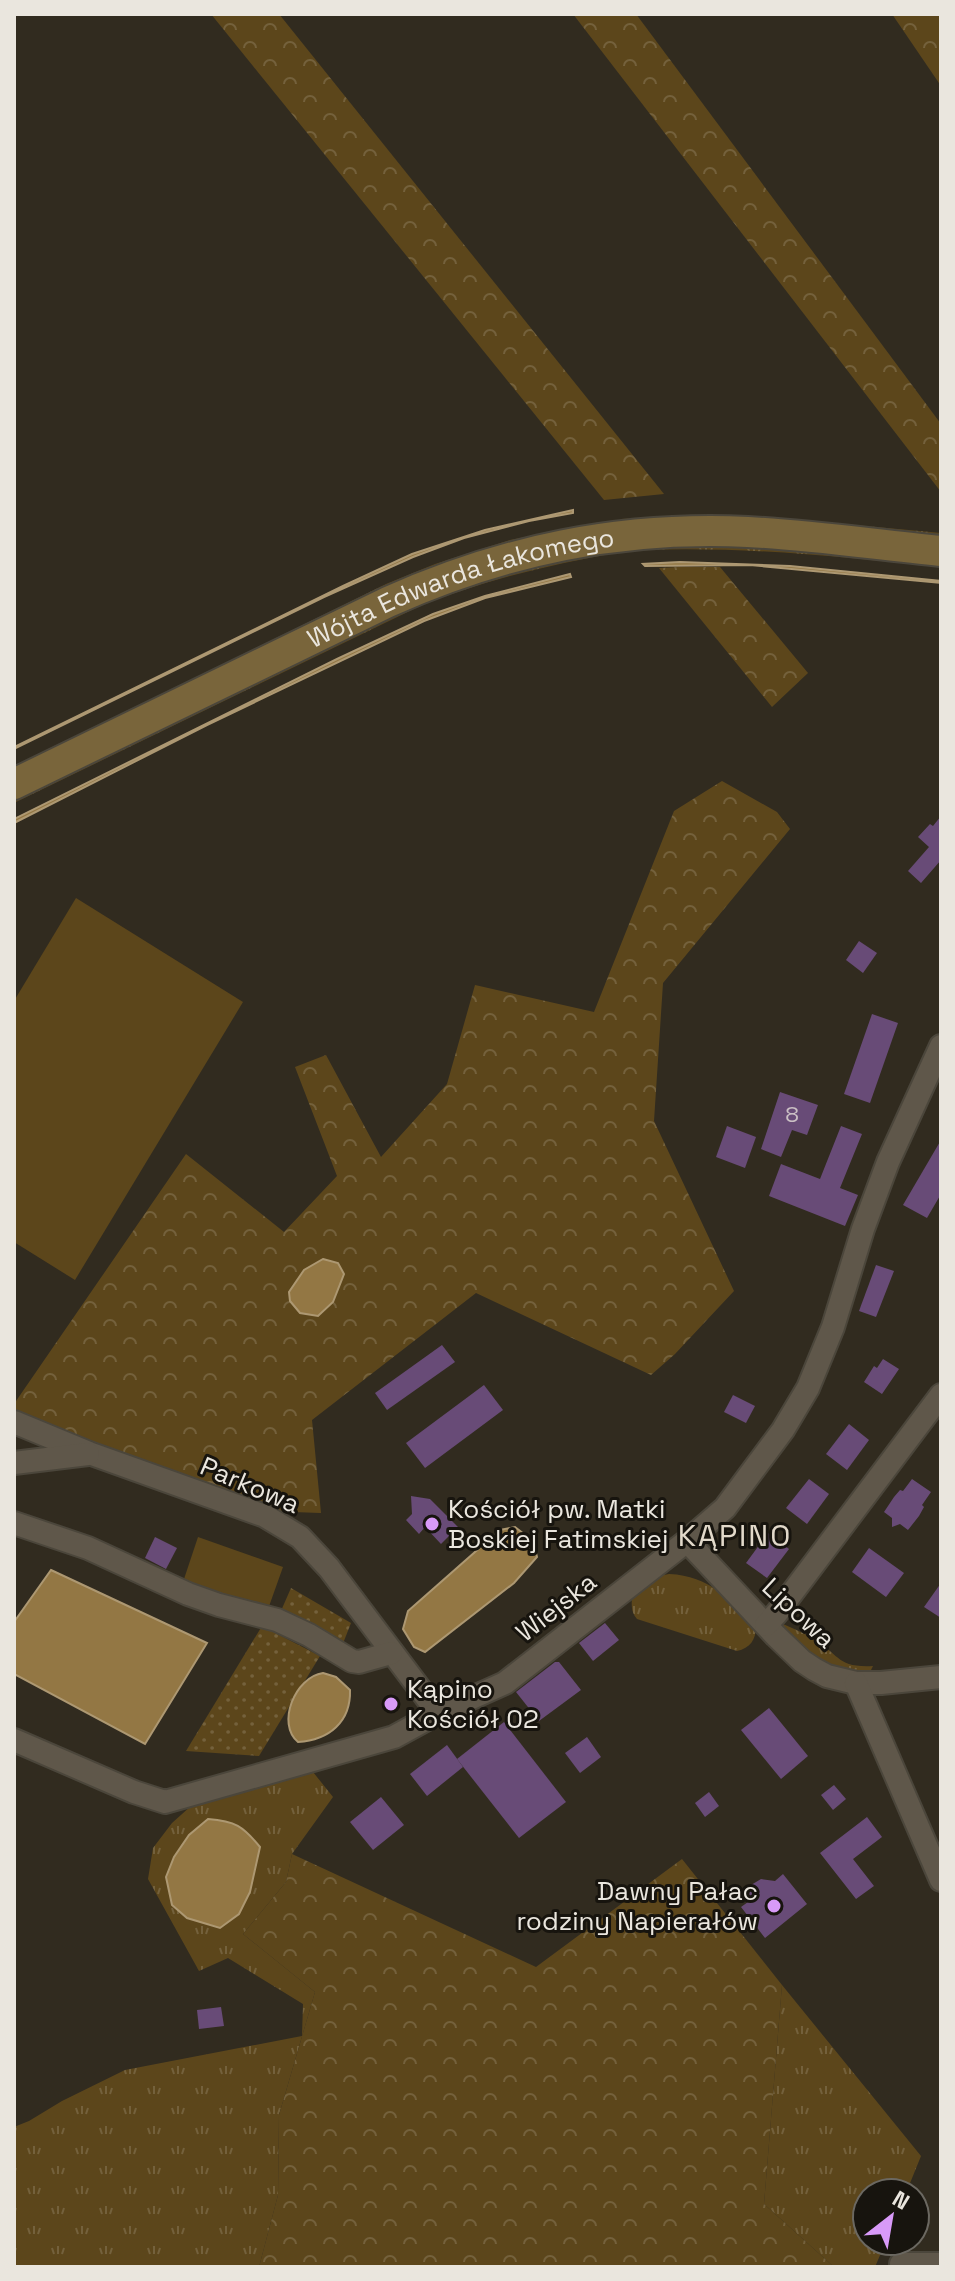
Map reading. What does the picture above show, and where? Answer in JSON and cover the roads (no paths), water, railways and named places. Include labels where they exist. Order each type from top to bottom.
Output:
[{"type":"street","name":"Wójta Edwarda Łakomego","points":[[14,784],[374,608],[486,563],[558,545],[684,531],[747,532],[941,551]]},
{"type":"street","name":"Wiejska","points":[[14,1740],[134,1792],[165,1802],[394,1737],[505,1683],[725,1508],[783,1430],[808,1388],[833,1327],[863,1229],[888,1162],[941,1046]]},
{"type":"street","points":[[766,1625],[941,1395]]},
{"type":"street","name":"Parkowa","points":[[14,1422],[89,1453],[265,1516],[300,1537],[329,1568],[438,1713]]},
{"type":"street","points":[[14,1463],[89,1453]]},
{"type":"street","points":[[14,1523],[88,1548],[198,1598],[277,1620],[352,1661],[391,1653]]},
{"type":"street","name":"Lipowa","points":[[687,1541],[802,1661],[827,1676],[856,1683],[941,1677]]},
{"type":"street","points":[[856,1683],[941,1880]]},
{"type":"street","points":[[901,2264],[941,2264]]},
{"type":"place","name":"Kościół pw. Matki Boskiej Fatimskiej","points":[[432,1524]]},
{"type":"place","name":"Kąpino Kościół 02","points":[[391,1704]]},
{"type":"place","name":"Dawny Pałac rodziny Napierałów","points":[[774,1906]]},
{"type":"district","name":"KĄPINO","points":[[735,1535]]}]
